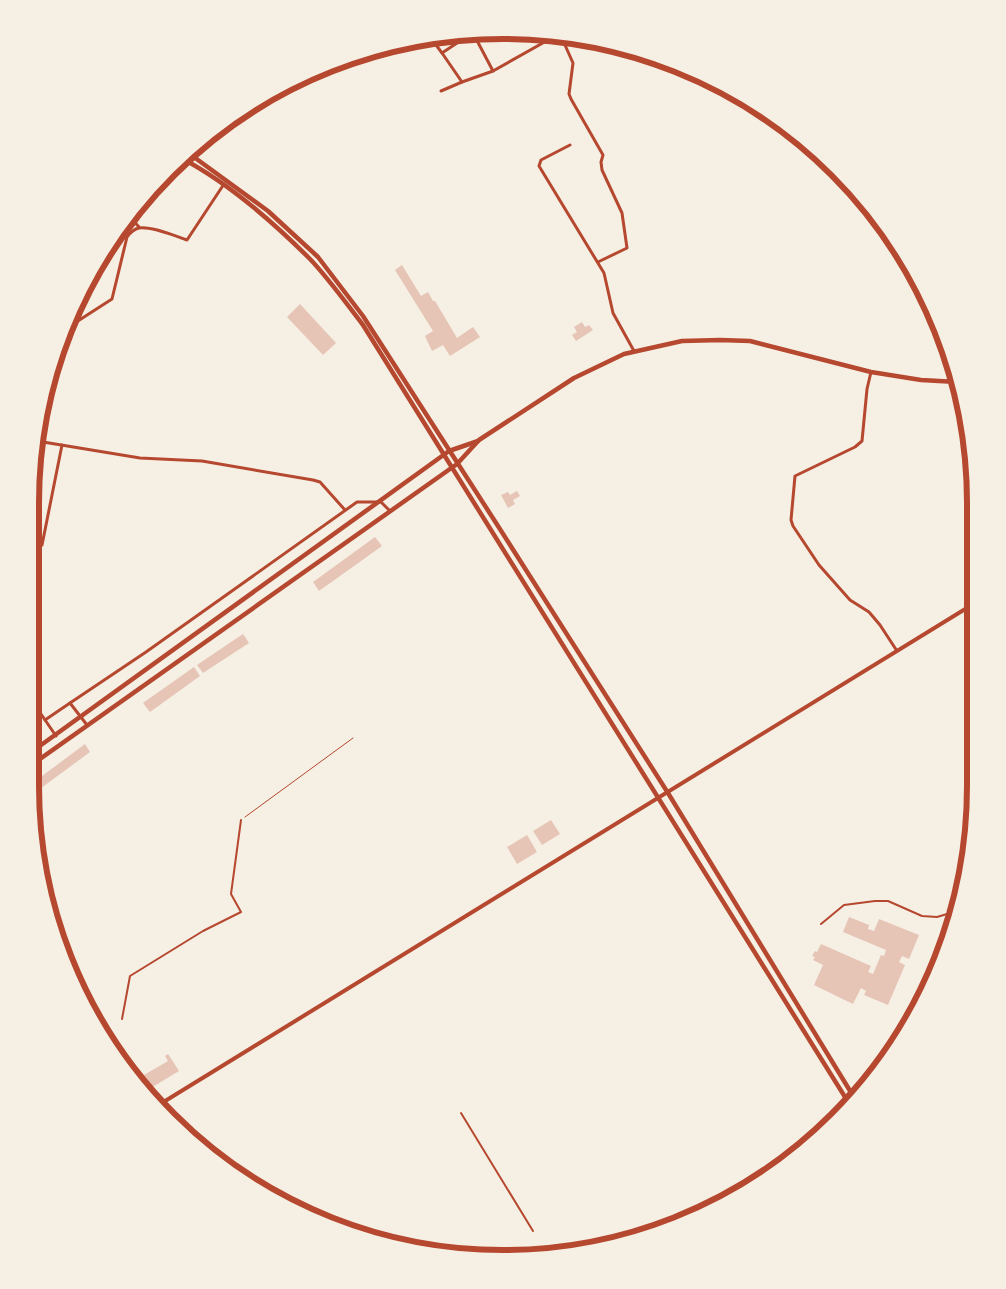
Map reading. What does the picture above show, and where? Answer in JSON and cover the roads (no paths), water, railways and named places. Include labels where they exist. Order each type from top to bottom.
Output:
[{"type":"main road","points":[[194,157],[225,182],[311,260],[377,343],[488,509],[668,793],[851,1093]]},
{"type":"main road","points":[[189,162],[225,182]]},
{"type":"main road","points":[[39,748],[444,455],[479,440],[574,378],[634,351],[682,341],[750,341],[871,372],[921,380],[951,382]]},
{"type":"main road","points":[[377,343],[451,468],[846,1098]]},
{"type":"main road","points":[[39,760],[457,464],[479,440]]},
{"type":"street","points":[[476,40],[493,71]]},
{"type":"street","points":[[442,53],[460,41]]},
{"type":"street","points":[[441,90],[493,71],[546,41]]},
{"type":"street","points":[[564,43],[573,63],[570,99],[603,155],[601,162],[602,170],[622,213],[627,248],[598,262]]},
{"type":"street","points":[[435,44],[462,82]]},
{"type":"street","points":[[570,145],[541,160],[539,166],[604,273],[613,313],[634,351]]},
{"type":"street","points":[[75,323],[112,299],[126,237],[134,230],[148,228],[187,240],[225,182]]},
{"type":"street","points":[[134,221],[140,228]]},
{"type":"street","points":[[871,372],[867,389],[862,441],[855,447],[795,476],[791,520],[819,565],[850,600],[869,612],[897,651]]},
{"type":"street","points":[[43,442],[140,458],[202,461],[313,480],[320,482],[345,510]]},
{"type":"street","points":[[39,547],[42,545],[62,445]]},
{"type":"street","points":[[45,720],[146,652],[357,502],[381,502],[390,512]]},
{"type":"street","points":[[164,1102],[967,608]]},
{"type":"street","points":[[70,703],[87,725]]},
{"type":"street","points":[[39,714],[56,736]]},
{"type":"lane","points":[[122,1019],[130,976],[203,932],[241,912],[231,894],[241,820]]},
{"type":"lane","points":[[821,924],[844,905],[876,901],[888,901],[922,916],[937,917],[949,913]]},
{"type":"lane","points":[[461,1113],[533,1232]]}]
